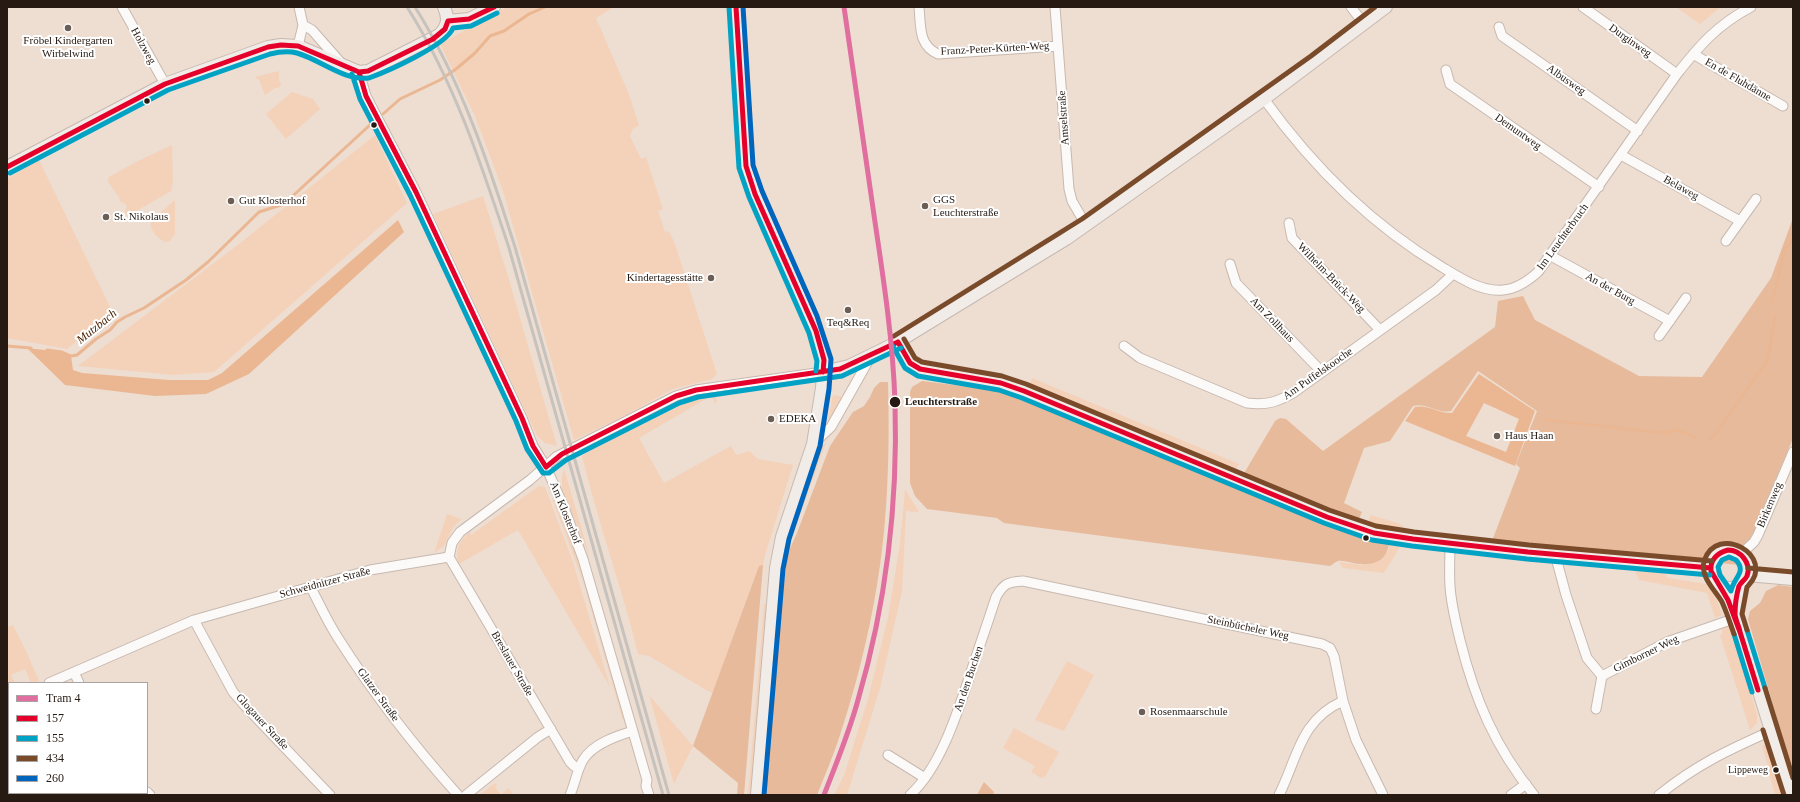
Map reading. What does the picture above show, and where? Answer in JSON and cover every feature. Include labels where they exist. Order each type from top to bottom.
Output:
[{"type":"street","name":"Holzweg","points":[[122,7],[164,84]]},
{"type":"street","points":[[298,46],[303,25],[299,7]]},
{"type":"street","points":[[7,167],[164,84],[268,47],[281,45],[298,46],[359,72],[368,71],[433,39],[445,29],[448,20],[444,7]]},
{"type":"street","points":[[448,20],[469,19],[494,7]]},
{"type":"street","points":[[736,7],[746,166],[755,194],[816,331],[824,360],[813,444],[782,537],[777,563],[757,795]]},
{"type":"street","name":"Franz-Peter-Kürten-Weg","points":[[919,7],[921,36],[930,50],[938,54],[1058,46]]},
{"type":"street","name":"Amselstraße","points":[[1055,7],[1069,189],[1072,201],[1086,225]]},
{"type":"street","points":[[1351,7],[1364,24]]},
{"type":"street","points":[[449,557],[452,543],[460,532],[556,458],[658,405],[696,390],[823,372],[849,366],[898,342],[1086,225],[1264,99],[1386,7]]},
{"type":"street","name":"Durginweg","points":[[1583,7],[1677,74]]},
{"type":"street","name":"Im Leuchterbruch","points":[[1264,99],[1306,151],[1350,199],[1389,233],[1416,252],[1453,274],[1483,288],[1504,290],[1516,287],[1528,281],[1538,272],[1677,74],[1693,54],[1708,37],[1731,18],[1751,7]]},
{"type":"street","points":[[303,25],[312,30],[343,66]]},
{"type":"street","name":"Albusweg","points":[[1499,26],[1502,36],[1638,131]]},
{"type":"street","name":"En de Fluhdänne","points":[[1693,54],[1783,106]]},
{"type":"street","name":"Demuntweg","points":[[1446,70],[1450,84],[1599,187]]},
{"type":"street","name":"Am Klosterhof","points":[[359,72],[366,96],[416,192],[522,418],[533,446],[546,467],[571,522],[583,558],[633,731],[647,780],[649,795]]},
{"type":"street","name":"Belaweg","points":[[1621,155],[1740,221]]},
{"type":"street","points":[[1726,241],[1756,199]]},
{"type":"street","name":"Wilhelm-Brück-Weg","points":[[1289,223],[1292,238],[1380,330]]},
{"type":"street","name":"An der Burg","points":[[1550,256],[1670,321]]},
{"type":"street","name":"Am Zollhaus","points":[[1230,264],[1236,283],[1322,372]]},
{"type":"street","name":"Am Puffelskooche","points":[[1124,346],[1140,358],[1247,403],[1262,405],[1276,402],[1293,393],[1436,290],[1447,282],[1453,274]]},
{"type":"street","points":[[1659,336],[1686,298]]},
{"type":"street","points":[[898,342],[910,363],[920,369],[1001,383],[1024,391],[1355,527],[1394,536],[1450,544],[1711,568]]},
{"type":"street","points":[[813,444],[830,427],[871,356]]},
{"type":"street","name":"Birkenweg","points":[[1741,554],[1754,542],[1758,535],[1793,452]]},
{"type":"street","points":[[1450,544],[1450,587],[1457,626],[1472,685],[1496,738],[1534,795]]},
{"type":"street","points":[[1735,616],[1747,563],[1741,554],[1731,550],[1721,552],[1714,559],[1711,568],[1713,578],[1721,586],[1735,616],[1791,795]]},
{"type":"street","name":"Gimborner Weg","points":[[1555,554],[1572,614],[1588,658],[1602,676],[1596,708]]},
{"type":"street","name":"Schweidnitzer Straße","points":[[52,682],[194,620],[370,570],[449,557]]},
{"type":"street","name":"Breslauer Straße","points":[[449,557],[570,762],[574,766],[580,768]]},
{"type":"street","points":[[1721,586],[1731,588],[1744,580],[1793,579]]},
{"type":"street","name":"Steinbücheler Weg","points":[[1011,582],[1024,581],[1322,644],[1330,648],[1334,656],[1343,701],[1356,740],[1383,795]]},
{"type":"street","name":"An den Buchen","points":[[910,795],[925,778],[943,748],[957,715],[996,597],[1002,587],[1011,582]]},
{"type":"street","name":"Glatzer Straße","points":[[310,586],[337,637],[378,695],[422,755],[458,795]]},
{"type":"street","name":"Gimborner Weg","points":[[1602,676],[1667,642],[1735,616]]},
{"type":"street","name":"Glogauer Straße","points":[[194,620],[237,696],[330,795]]},
{"type":"street","points":[[74,672],[79,682]]},
{"type":"street","points":[[1279,795],[1307,730],[1319,715],[1330,707],[1343,701]]},
{"type":"street","points":[[466,795],[538,737],[551,729]]},
{"type":"street","points":[[570,795],[583,760],[589,753],[612,738],[633,731]]},
{"type":"street","points":[[1659,795],[1684,775],[1711,758],[1771,731]]},
{"type":"street","points":[[888,755],[925,778]]},
{"type":"street","points":[[1511,795],[1526,784]]},
{"type":"shaded area","points":[[507,7],[614,7],[596,18],[628,92],[639,125],[633,129],[630,136],[641,159],[646,157],[663,209],[658,211],[665,232],[669,231],[675,244],[717,374],[712,379],[673,389],[620,418],[574,440],[503,191],[475,116],[440,44]]},
{"type":"shaded area","points":[[1676,7],[1721,7],[1700,24]]},
{"type":"shaded area","points":[[279,71],[280,87],[275,88],[265,95],[259,80],[255,77]]},
{"type":"shaded area","points":[[292,92],[313,99],[320,109],[286,139],[266,114]]},
{"type":"shaded area","points":[[375,135],[407,203],[214,372],[174,375],[78,366],[239,244]]},
{"type":"shaded area","points":[[172,145],[173,182],[171,191],[128,216],[125,212],[127,206],[120,202],[119,197],[108,182],[109,177]]},
{"type":"shaded area","points":[[39,160],[113,313],[67,349],[7,338],[7,179]]},
{"type":"shaded area","points":[[483,196],[557,446],[545,443],[537,436],[433,214]]},
{"type":"shaded area","points":[[175,200],[175,234],[170,241],[165,242],[152,231],[151,221]]},
{"type":"shaded area","points":[[1793,218],[1793,438],[1740,565],[1492,541],[1520,468],[1516,464],[1537,411],[1478,371],[1451,411],[1441,411],[1418,405],[1413,406],[1390,441],[1364,448],[1344,503],[1362,512],[1358,521],[1243,475],[1275,421],[1280,418],[1286,419],[1323,451],[1495,327],[1498,301],[1523,296],[1535,320],[1639,376],[1702,377],[1771,278]]},
{"type":"shaded area","points":[[398,220],[404,232],[249,374],[206,394],[155,396],[65,385],[27,348],[62,352],[71,356],[73,370],[82,373],[169,380],[208,380],[222,373]]},
{"type":"shaded area","points":[[1479,374],[1535,411],[1515,466],[1405,421],[1415,407],[1420,406],[1452,413]],"holes":[[[1484,403],[1519,419],[1506,452],[1466,436]]]},
{"type":"shaded area","points":[[1032,378],[1239,464],[1233,473],[1040,393],[1040,390],[1029,385]]},
{"type":"shaded area","points":[[922,381],[970,387],[976,385],[1003,391],[1327,525],[1370,540],[1389,543],[1388,549],[1386,554],[1380,560],[1371,564],[1338,561],[1330,566],[1004,523],[997,518],[927,509],[915,496],[910,483],[910,392],[912,387]]},
{"type":"shaded area","points":[[880,382],[888,382],[888,475],[884,536],[870,625],[847,713],[831,761],[817,795],[764,795],[787,555],[797,533],[830,446],[853,412],[864,406],[874,388]]},
{"type":"shaded area","points":[[715,395],[717,400],[716,404],[711,396],[639,438],[664,483],[731,446],[736,455],[749,451],[758,459],[793,465],[763,565],[759,567],[713,694],[649,656],[638,654],[582,456],[613,436],[646,418],[680,404],[697,399]]},
{"type":"shaded area","points":[[833,395],[844,397],[829,421],[828,420]]},
{"type":"shaded area","points":[[827,440],[794,531],[784,553],[796,510],[807,480]]},
{"type":"shaded area","points":[[564,469],[590,557],[562,489],[562,474]]},
{"type":"shaded area","points":[[539,486],[545,487],[573,562],[610,687],[518,530],[459,564],[458,563],[458,549],[466,535],[470,532],[471,535]]},
{"type":"shaded area","points":[[905,489],[919,512],[906,511],[902,591],[880,688],[847,795],[834,795],[844,775],[868,699],[888,617],[900,544]]},
{"type":"shaded area","points":[[552,498],[556,500],[580,560],[624,717],[623,721],[583,582]]},
{"type":"shaded area","points":[[447,514],[461,519],[453,528],[444,546],[434,553]]},
{"type":"shaded area","points":[[1370,515],[1398,523],[1406,528],[1369,523]]},
{"type":"shaded area","points":[[1389,543],[1401,545],[1384,573],[1343,568],[1339,562],[1361,565],[1388,552]]},
{"type":"shaded area","points":[[763,565],[744,795],[737,795],[738,783],[693,746],[759,566]]},
{"type":"shaded area","points":[[1634,569],[1662,571],[1668,578],[1712,585],[1722,615],[1715,618],[1707,593],[1639,580]]},
{"type":"shaded area","points":[[1778,585],[1793,587],[1793,767],[1789,760],[1748,619],[1750,611],[1760,603],[1766,591]]},
{"type":"shaded area","points":[[764,604],[768,605],[751,795],[748,795]]},
{"type":"shaded area","points":[[1727,622],[1732,626],[1757,715],[1757,723],[1750,730],[1720,635],[1723,633],[1720,624]]},
{"type":"shaded area","points":[[13,625],[39,681],[31,682],[25,669],[11,675],[14,682],[8,682],[7,694],[7,627]]},
{"type":"shaded area","points":[[1067,661],[1094,675],[1064,731],[1035,720]]},
{"type":"shaded area","points":[[649,695],[693,746],[674,784]]},
{"type":"shaded area","points":[[1014,728],[1059,752],[1045,777],[1041,778],[1031,772],[1035,766],[1003,748]]},
{"type":"shaded area","points":[[1762,745],[1769,749],[1772,763],[1783,795],[1775,795]]},
{"type":"shaded area","points":[[984,782],[994,792],[993,795],[977,795]]},
{"type":"shaded area","points":[[495,783],[497,785],[495,787],[501,795],[480,795]]},
{"type":"shaded area","points":[[508,788],[514,795],[501,795]]},
{"type":"waterway","name":"Mutzbach","points":[[383,114],[400,99],[440,80],[456,69],[475,53],[490,36],[504,31],[529,14],[545,7]]},
{"type":"waterway","name":"Mutzbach","points":[[47,350],[62,352],[71,356],[77,355],[96,339],[110,330],[117,322],[144,308],[186,280],[208,262],[259,212],[284,204],[371,124]]},
{"type":"waterway","points":[[1772,302],[1785,249],[1793,239]]},
{"type":"waterway","points":[[1710,438],[1713,437],[1768,360],[1775,316]]},
{"type":"waterway","name":"Mutzbach","points":[[7,346],[31,348]]},
{"type":"waterway","points":[[1547,420],[1663,433],[1677,430],[1695,437]]},
{"type":"railway","points":[[407,7],[439,64],[466,124],[509,248],[663,795]]},
{"type":"railway","points":[[415,7],[460,93],[484,154],[515,247],[669,795]]},
{"type":"tram line","name":"4","points":[[824,795],[854,712],[868,664],[876,627],[883,590],[892,515],[895,440],[894,380],[888,312],[844,7]]},
{"type":"transit line","name":"157","points":[[7,167],[165,84],[268,47],[281,45],[298,46],[359,72],[368,71],[433,39],[445,29],[448,21],[469,19],[494,7]]},
{"type":"transit line","name":"155","points":[[729,7],[739,168],[749,197],[809,333],[817,361],[816,371]]},
{"type":"transit line","name":"157","points":[[736,7],[746,166],[755,194],[816,331],[824,360],[823,372]]},
{"type":"transit line","name":"260","points":[[743,7],[753,165],[762,191],[817,316],[831,359],[829,389],[820,446],[789,539],[783,569],[764,795]]},
{"type":"transit line","name":"434","points":[[894,336],[1082,219],[1311,56],[1375,7]]},
{"type":"transit line","name":"155","points":[[10,173],[168,90],[270,54],[284,52],[297,53],[342,73],[360,78],[369,78],[416,57],[440,42],[453,28],[471,26],[497,13]]},
{"type":"transit line","name":"157","points":[[359,72],[366,96],[416,192],[522,418],[533,446],[546,467],[562,454],[676,396],[696,390],[840,369],[898,342]]},
{"type":"transit line","name":"155","points":[[352,74],[360,99],[410,195],[516,421],[527,449],[543,473],[549,473],[566,460],[679,403],[698,397],[842,376],[901,348]]},
{"type":"transit line","name":"434","points":[[904,339],[915,358],[922,362],[1002,376],[1026,384],[1329,510],[1376,526],[1414,532],[1529,545],[1712,561]]},
{"type":"transit line","name":"157","points":[[898,342],[910,363],[920,369],[1001,383],[1024,391],[1327,517],[1374,533],[1528,552],[1711,568]]},
{"type":"transit line","name":"155","points":[[892,345],[905,368],[918,376],[999,390],[1022,398],[1324,523],[1372,540],[1527,559],[1710,575]]},
{"type":"transit line","name":"434","points":[[1734,634],[1722,602],[1709,583],[1704,572],[1704,561],[1711,550],[1720,544],[1731,544],[1742,548],[1750,555],[1755,564],[1755,575],[1748,586]]},
{"type":"transit line","name":"157","points":[[1728,550],[1737,552],[1741,555],[1748,566],[1747,576],[1739,586],[1735,611],[1740,632],[1728,600],[1711,571],[1713,560],[1718,555],[1728,550]]},
{"type":"transit line","name":"155","points":[[1729,557],[1736,560],[1740,568],[1739,575],[1731,591],[1720,575],[1718,567],[1722,560],[1729,557]]},
{"type":"transit line","name":"434","points":[[1748,568],[1793,572]]},
{"type":"transit line","name":"434","points":[[1747,587],[1742,614],[1747,630]]},
{"type":"transit line","name":"155","points":[[1747,630],[1765,688]]},
{"type":"transit line","name":"157","points":[[1740,632],[1758,690]]},
{"type":"transit line","name":"157","points":[[1740,632],[1758,690]]},
{"type":"transit line","name":"155","points":[[1734,634],[1752,692]]},
{"type":"transit line","name":"434","points":[[1765,688],[1793,778]]},
{"type":"transit line","name":"434","points":[[1763,730],[1784,795]]},
{"type":"place","name":"Fröbel Kindergarten Wirbelwind","points":[[68,28]]},
{"type":"place","name":"Gut Klosterhof","points":[[231,201]]},
{"type":"place","name":"GGS Leuchterstraße","points":[[925,206]]},
{"type":"place","name":"St. Nikolaus","points":[[106,217]]},
{"type":"place","name":"Kindertagesstätte","points":[[711,278]]},
{"type":"place","name":"Teq&Req","points":[[848,310]]},
{"type":"place","name":"Leuchterstraße","points":[[895,402]]},
{"type":"place","name":"EDEKA","points":[[771,419]]},
{"type":"place","name":"Haus Haan","points":[[1497,436]]},
{"type":"place","name":"Rosenmaarschule","points":[[1142,712]]},
{"type":"place","name":"Lippeweg","points":[[1776,770]]}]
